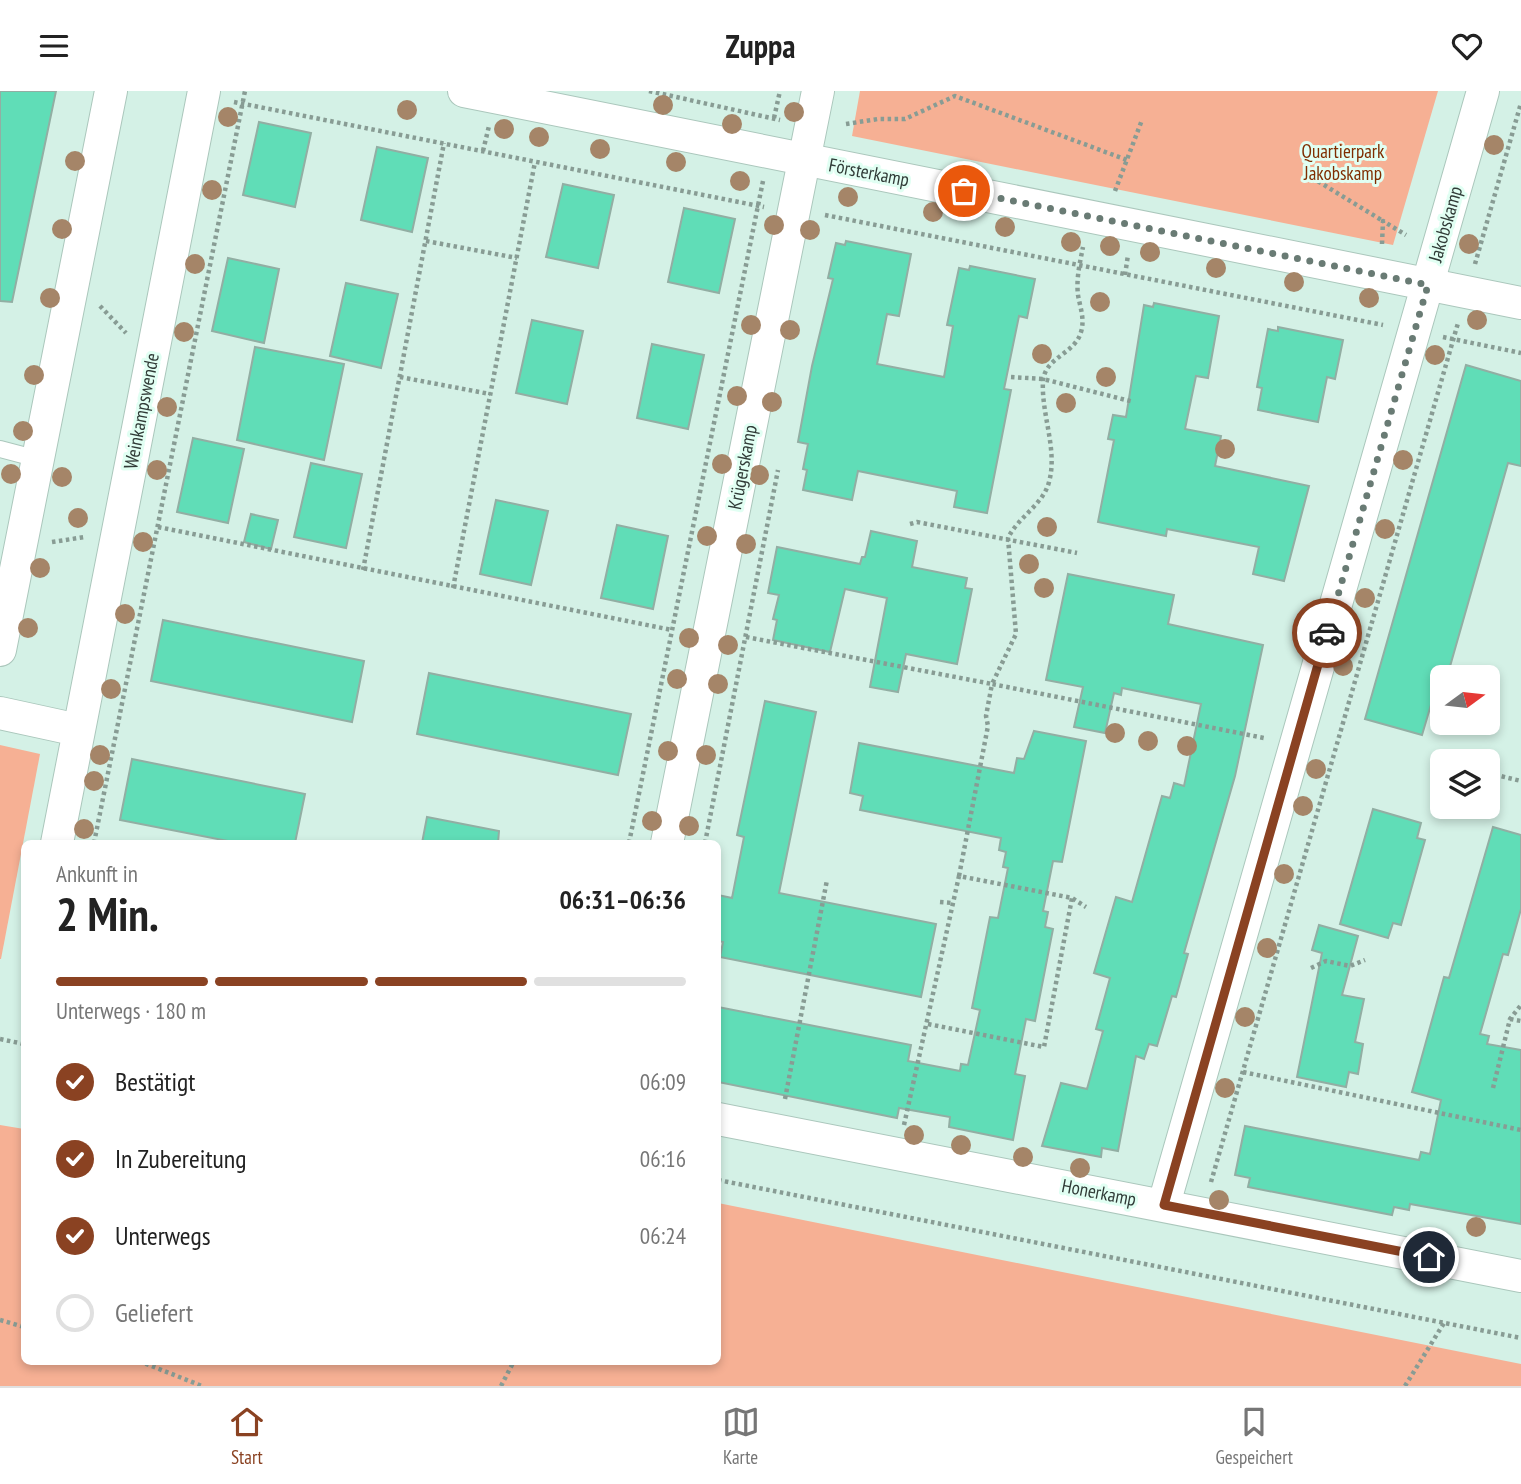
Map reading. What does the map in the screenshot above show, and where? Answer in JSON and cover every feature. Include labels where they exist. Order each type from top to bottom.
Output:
[{"type":"street","points":[[0,650],[111,91]]},
{"type":"street","name":"Försterkamp","points":[[464,91],[1521,303]]},
{"type":"street","name":"Krügerskamp","points":[[668,840],[818,91]]},
{"type":"street","name":"Jakobskamp","points":[[1164,1205],[1483,91]]},
{"type":"street","name":"Weinkampswende","points":[[58,840],[203,93]]},
{"type":"street","points":[[0,713],[78,730]]},
{"type":"street","name":"Honerkamp","points":[[721,1120],[1521,1276]]},
{"type":"lane","points":[[0,449],[38,459]]},
{"type":"path","points":[[95,840],[245,91]]},
{"type":"path","points":[[630,840],[780,91]]},
{"type":"path","points":[[203,93],[758,206],[828,216],[1521,353]]},
{"type":"path","points":[[846,124],[878,118],[905,119],[955,96],[1127,160]]},
{"type":"path","points":[[1202,1212],[1521,103]]},
{"type":"path","points":[[825,229],[848,113]]},
{"type":"path","points":[[1113,195],[1142,120]]},
{"type":"path","points":[[363,570],[444,143]]},
{"type":"path","points":[[453,588],[536,162]]},
{"type":"path","points":[[1306,174],[1406,235]]},
{"type":"path","points":[[898,1154],[959,876],[988,726],[986,716],[992,684],[1017,634],[1008,538],[1014,524],[1042,497],[1049,483],[1051,464],[1043,379],[1049,365],[1073,345],[1081,333],[1079,266],[1089,217]]},
{"type":"path","points":[[1383,221],[1383,248]]},
{"type":"path","points":[[426,241],[517,258]]},
{"type":"path","points":[[73,279],[151,358]]},
{"type":"path","points":[[400,377],[490,394]]},
{"type":"path","points":[[1011,377],[1043,379],[1135,402]]},
{"type":"path","points":[[706,840],[780,456]]},
{"type":"path","points":[[910,524],[917,522],[1077,553]]},
{"type":"path","points":[[158,527],[672,630]]},
{"type":"path","points":[[20,548],[117,531]]},
{"type":"path","points":[[746,637],[1296,744]]},
{"type":"path","points":[[1500,776],[1521,781]]},
{"type":"path","points":[[959,876],[1072,898],[1086,907]]},
{"type":"path","points":[[779,1131],[828,880]]},
{"type":"path","points":[[928,1024],[1044,1047],[1072,898]]},
{"type":"path","points":[[940,902],[952,903]]},
{"type":"path","points":[[1311,968],[1326,961],[1350,966],[1365,960]]},
{"type":"path","points":[[1493,1088],[1510,1019],[1521,1006]]},
{"type":"path","points":[[1510,1019],[1521,1021]]},
{"type":"path","points":[[0,1039],[21,1043]]},
{"type":"path","points":[[1243,1072],[1521,1130]]},
{"type":"path","points":[[721,1181],[1521,1338]]},
{"type":"path","points":[[0,1320],[21,1326]]},
{"type":"path","points":[[1405,1386],[1444,1323]]},
{"type":"path","points":[[149,1365],[202,1386]]},
{"type":"path","points":[[501,1386],[512,1365]]},
{"type":"green space","name":"Quartierpark Jakobskamp","points":[[860,91],[1438,91],[1393,245],[852,136]]},
{"type":"green space","points":[[0,745],[40,754],[24,840],[21,840],[21,854],[0,959]]},
{"type":"green space","points":[[0,1125],[21,1128],[21,1365],[721,1365],[721,1204],[1521,1364],[1521,1386],[0,1386]]},
{"type":"building","points":[[0,91],[56,91],[12,302],[0,301]]},
{"type":"building","points":[[259,122],[311,133],[295,207],[243,195]]},
{"type":"building","points":[[377,147],[428,158],[412,232],[361,220]]},
{"type":"building","points":[[563,184],[614,195],[598,268],[546,257]]},
{"type":"building","points":[[684,208],[735,219],[719,293],[668,282]]},
{"type":"building","points":[[846,241],[911,254],[899,316],[887,314],[877,364],[944,377],[953,326],[947,325],[959,268],[969,270],[970,266],[1035,279],[1027,318],[1019,316],[1004,389],[1011,390],[987,513],[954,507],[957,491],[858,471],[852,500],[803,490],[807,470],[803,469],[808,444],[798,442],[812,366],[833,279],[828,278],[836,243],[845,245]]},
{"type":"building","points":[[228,258],[279,269],[264,343],[212,331]]},
{"type":"building","points":[[346,283],[398,294],[381,368],[330,356]]},
{"type":"building","points":[[1154,303],[1219,316],[1208,378],[1196,376],[1185,429],[1221,436],[1215,466],[1309,486],[1284,581],[1253,574],[1259,547],[1167,529],[1166,536],[1098,522],[1114,440],[1108,439],[1113,415],[1126,417],[1144,305],[1153,307]]},
{"type":"building","points":[[532,320],[583,331],[567,404],[516,393]]},
{"type":"building","points":[[1278,327],[1343,340],[1335,379],[1327,377],[1318,422],[1258,410],[1262,388],[1257,387],[1268,329],[1278,331]]},
{"type":"building","points":[[652,344],[704,355],[688,429],[637,418]]},
{"type":"building","points":[[255,347],[344,364],[324,460],[237,440]]},
{"type":"building","points":[[1466,365],[1521,381],[1521,466],[1508,463],[1450,665],[1430,665],[1430,708],[1422,735],[1365,719]]},
{"type":"building","points":[[193,438],[244,449],[228,523],[177,512]]},
{"type":"building","points":[[311,463],[362,474],[346,548],[294,537]]},
{"type":"building","points":[[496,500],[548,511],[531,585],[480,574]]},
{"type":"building","points":[[251,514],[278,520],[271,549],[244,542]]},
{"type":"building","points":[[617,525],[668,536],[653,609],[601,598]]},
{"type":"building","points":[[871,531],[917,541],[912,567],[967,578],[965,588],[972,589],[957,664],[906,654],[898,692],[870,687],[887,598],[845,589],[830,652],[773,640],[777,620],[773,619],[779,595],[768,593],[777,547],[860,564],[862,557],[865,557]]},
{"type":"building","points":[[1068,574],[1174,595],[1168,624],[1263,645],[1235,776],[1184,953],[1188,954],[1176,997],[1172,996],[1157,1046],[1149,1044],[1144,1059],[1136,1056],[1118,1151],[1102,1148],[1101,1157],[1042,1146],[1061,1083],[1087,1089],[1103,1031],[1096,1029],[1110,978],[1094,973],[1116,897],[1132,902],[1162,796],[1170,798],[1174,783],[1184,786],[1201,704],[1122,688],[1121,695],[1114,693],[1105,733],[1074,727],[1083,687],[1046,680]]},
{"type":"building","points":[[163,620],[364,661],[352,722],[151,681]]},
{"type":"building","points":[[429,673],[631,714],[618,775],[417,734]]},
{"type":"building","points":[[765,701],[816,712],[779,893],[936,924],[921,997],[721,957],[721,896],[732,898],[744,837],[737,835]]},
{"type":"building","points":[[1034,731],[1086,741],[1062,862],[1053,861],[1043,911],[1048,912],[1045,927],[1053,929],[1035,1021],[1026,1019],[1015,1074],[1025,1076],[1013,1140],[949,1127],[950,1117],[899,1108],[897,1118],[721,1083],[721,1008],[911,1045],[908,1061],[960,1071],[961,1064],[968,1065],[980,1010],[972,1008],[990,917],[998,918],[1008,868],[1003,867],[1006,852],[999,850],[1001,838],[860,810],[863,796],[850,793],[859,743],[1014,773],[1017,758],[1024,759]]},
{"type":"building","points":[[132,759],[305,794],[296,840],[223,840],[120,820]]},
{"type":"building","points":[[1373,809],[1421,823],[1417,838],[1425,840],[1401,925],[1393,923],[1388,938],[1340,924]]},
{"type":"building","points":[[427,817],[499,831],[498,840],[423,840]]},
{"type":"building","points":[[1493,827],[1521,835],[1521,909],[1508,955],[1503,954],[1480,1034],[1489,1036],[1487,1044],[1521,1050],[1521,1224],[1410,1204],[1409,1210],[1394,1207],[1392,1215],[1248,1187],[1250,1178],[1235,1175],[1245,1126],[1419,1160],[1421,1152],[1430,1154],[1441,1100],[1412,1092],[1444,977],[1449,978]]},
{"type":"building","points":[[1319,925],[1358,936],[1342,995],[1364,999],[1355,1042],[1363,1044],[1358,1074],[1349,1072],[1346,1087],[1297,1077],[1322,953],[1312,950]]},
{"type":"way so far","points":[[964,191],[1428,285],[1327,633]]},
{"type":"route","points":[[1327,633],[1164,1205],[1429,1257]]}]
